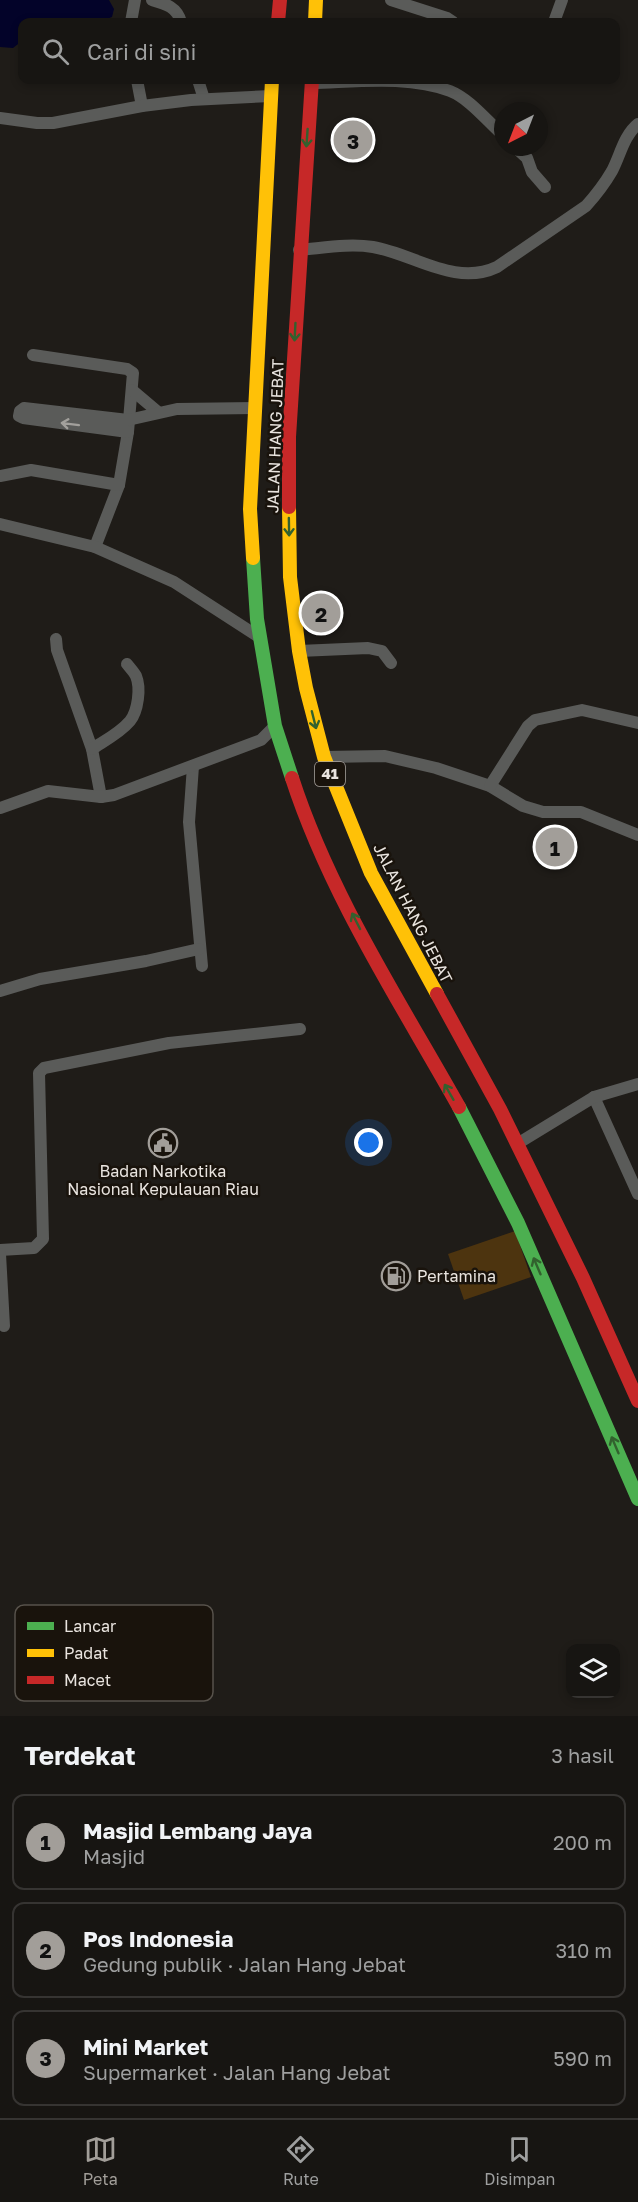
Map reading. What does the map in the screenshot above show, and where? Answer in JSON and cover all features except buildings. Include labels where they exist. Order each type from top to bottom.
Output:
[{"type":"highway","points":[[278,18],[280,0]]},
{"type":"highway","points":[[315,18],[316,0]]},
{"type":"highway","points":[[272,84],[250,509],[253,575],[260,637],[275,726],[304,816],[321,856],[355,880],[383,975],[470,1127],[518,1223],[638,1499]]},
{"type":"highway","name":"JALAN HANG JEBAT","points":[[311,84],[289,437],[290,577],[299,651],[324,757],[355,880],[500,1109],[583,1278],[638,1401]]},
{"type":"street","points":[[132,18],[135,0]]},
{"type":"street","points":[[152,0],[173,8],[180,18]]},
{"type":"street","points":[[391,0],[447,18]]},
{"type":"street","points":[[555,18],[562,0]]},
{"type":"street","points":[[138,84],[142,106]]},
{"type":"street","points":[[199,84],[204,99]]},
{"type":"street","points":[[453,85],[471,106],[494,127]]},
{"type":"street","points":[[0,118],[53,123],[142,106],[204,99],[271,96]]},
{"type":"street","points":[[299,250],[354,245],[373,247],[404,255],[439,270],[478,274],[487,272],[586,206],[611,172],[630,134],[638,124]]},
{"type":"street","points":[[525,156],[532,172],[545,187]]},
{"type":"street","points":[[33,355],[129,370],[133,376],[119,485],[95,548]]},
{"type":"street","points":[[132,390],[158,412]]},
{"type":"street","points":[[128,426],[24,408],[20,411],[19,416],[128,426],[158,412],[195,408],[255,408]]},
{"type":"street","points":[[0,476],[31,470],[119,485]]},
{"type":"street","points":[[0,525],[95,548],[174,582],[260,637]]},
{"type":"street","points":[[57,639],[57,650],[92,750],[102,798]]},
{"type":"street","points":[[299,651],[368,648],[382,651],[391,663]]},
{"type":"street","points":[[92,750],[131,720],[136,709],[138,689],[136,676],[127,664]]},
{"type":"street","points":[[490,786],[528,726],[535,720],[585,710],[638,723]]},
{"type":"street","points":[[0,808],[48,791],[102,798],[114,795],[261,740],[275,726]]},
{"type":"street","points":[[324,757],[385,756],[436,768],[490,786],[522,806],[543,812],[581,812],[638,835]]},
{"type":"street","points":[[193,766],[189,822],[202,966]]},
{"type":"street","points":[[0,991],[40,978],[146,961],[199,949]]},
{"type":"street","points":[[4,1326],[0,1252],[34,1248],[43,1239],[39,1073],[44,1068],[169,1043],[300,1029]]},
{"type":"street","points":[[518,1144],[594,1097],[638,1084]]},
{"type":"street","points":[[594,1097],[638,1194]]},
{"type":"shaded area","points":[[515,1231],[531,1277],[464,1300],[448,1254]]},
{"type":"water","points":[[0,0],[109,0],[114,9],[112,17],[109,18],[18,18],[18,44],[13,48],[0,47]]},
{"type":"traffic: fast","points":[[253,558],[257,619],[275,726],[292,778]]},
{"type":"traffic: fast","points":[[459,1107],[518,1223],[638,1499]]},
{"type":"traffic: slow","points":[[315,18],[316,0]]},
{"type":"traffic: slow","points":[[253,558],[250,509],[272,84]]},
{"type":"traffic: slow","points":[[289,507],[290,577],[299,651],[324,757],[371,873],[437,994]]},
{"type":"traffic: jam","points":[[278,18],[280,0]]},
{"type":"traffic: jam","points":[[289,507],[289,437],[312,84]]},
{"type":"traffic: jam","points":[[292,778],[326,864],[346,905],[459,1107]]},
{"type":"traffic: jam","points":[[437,994],[500,1109],[583,1278],[638,1401]]},
{"type":"place","name":"Mini Market","points":[[353,140]]},
{"type":"place","name":"Pos Indonesia","points":[[321,613]]},
{"type":"place","name":"Masjid Lembang Jaya","points":[[555,847]]},
{"type":"place","name":"Badan Narkotika Nasional Kepulauan Riau","points":[[163,1143]]},
{"type":"place","name":"Pertamina","points":[[396,1276]]}]
